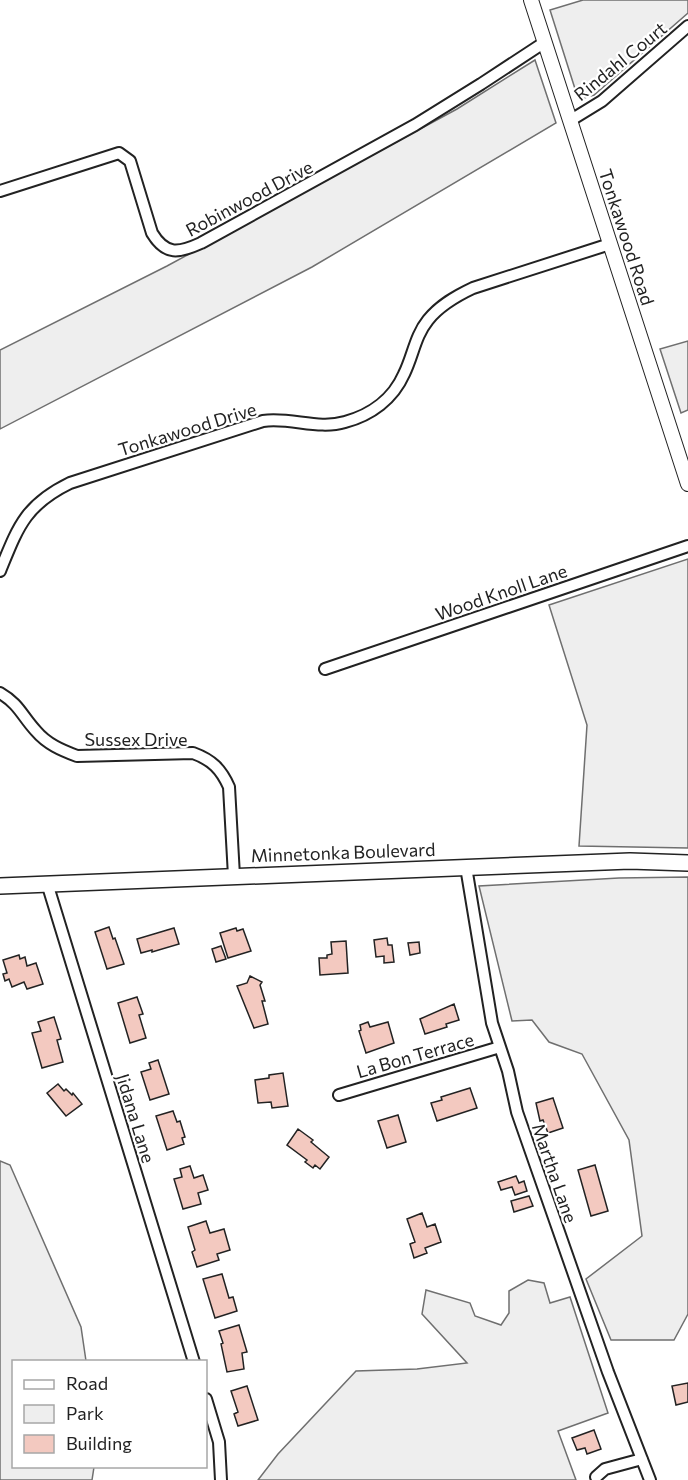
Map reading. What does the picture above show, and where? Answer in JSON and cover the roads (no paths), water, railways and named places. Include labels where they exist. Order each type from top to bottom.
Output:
[{"type":"main road","name":"Minnetonka Boulevard","points":[[0,886],[630,861],[688,863]]},
{"type":"street","name":"Tonkawood Road","points":[[531,0],[688,484]]},
{"type":"street","name":"Rindahl Court","points":[[571,120],[602,101],[688,26]]},
{"type":"street","name":"Robinwood Drive","points":[[0,190],[119,153],[130,161],[152,233],[158,243],[166,249],[184,250],[201,243],[416,125],[545,42]]},
{"type":"street","name":"Tonkawood Drive","points":[[0,571],[23,519],[52,492],[70,483],[263,421],[290,420],[323,425],[343,423],[362,417],[380,406],[393,392],[404,374],[418,337],[440,307],[473,288],[610,244]]},
{"type":"street","name":"Wood Knoll Lane","points":[[325,669],[688,546]]},
{"type":"street","name":"Sussex Drive","points":[[0,693],[19,707],[35,731],[47,742],[77,756],[193,753],[216,765],[224,775],[229,787],[234,876]]},
{"type":"street","name":"Martha Lane","points":[[466,867],[492,1023],[508,1071],[517,1113],[593,1329],[650,1480]]},
{"type":"street","name":"Jidana Lane","points":[[47,883],[193,1360]]},
{"type":"street","name":"La Bon Terrace","points":[[339,1095],[500,1047]]},
{"type":"street","points":[[207,1401],[219,1442],[221,1480]]},
{"type":"street","points":[[596,1477],[605,1469],[642,1459]]}]
